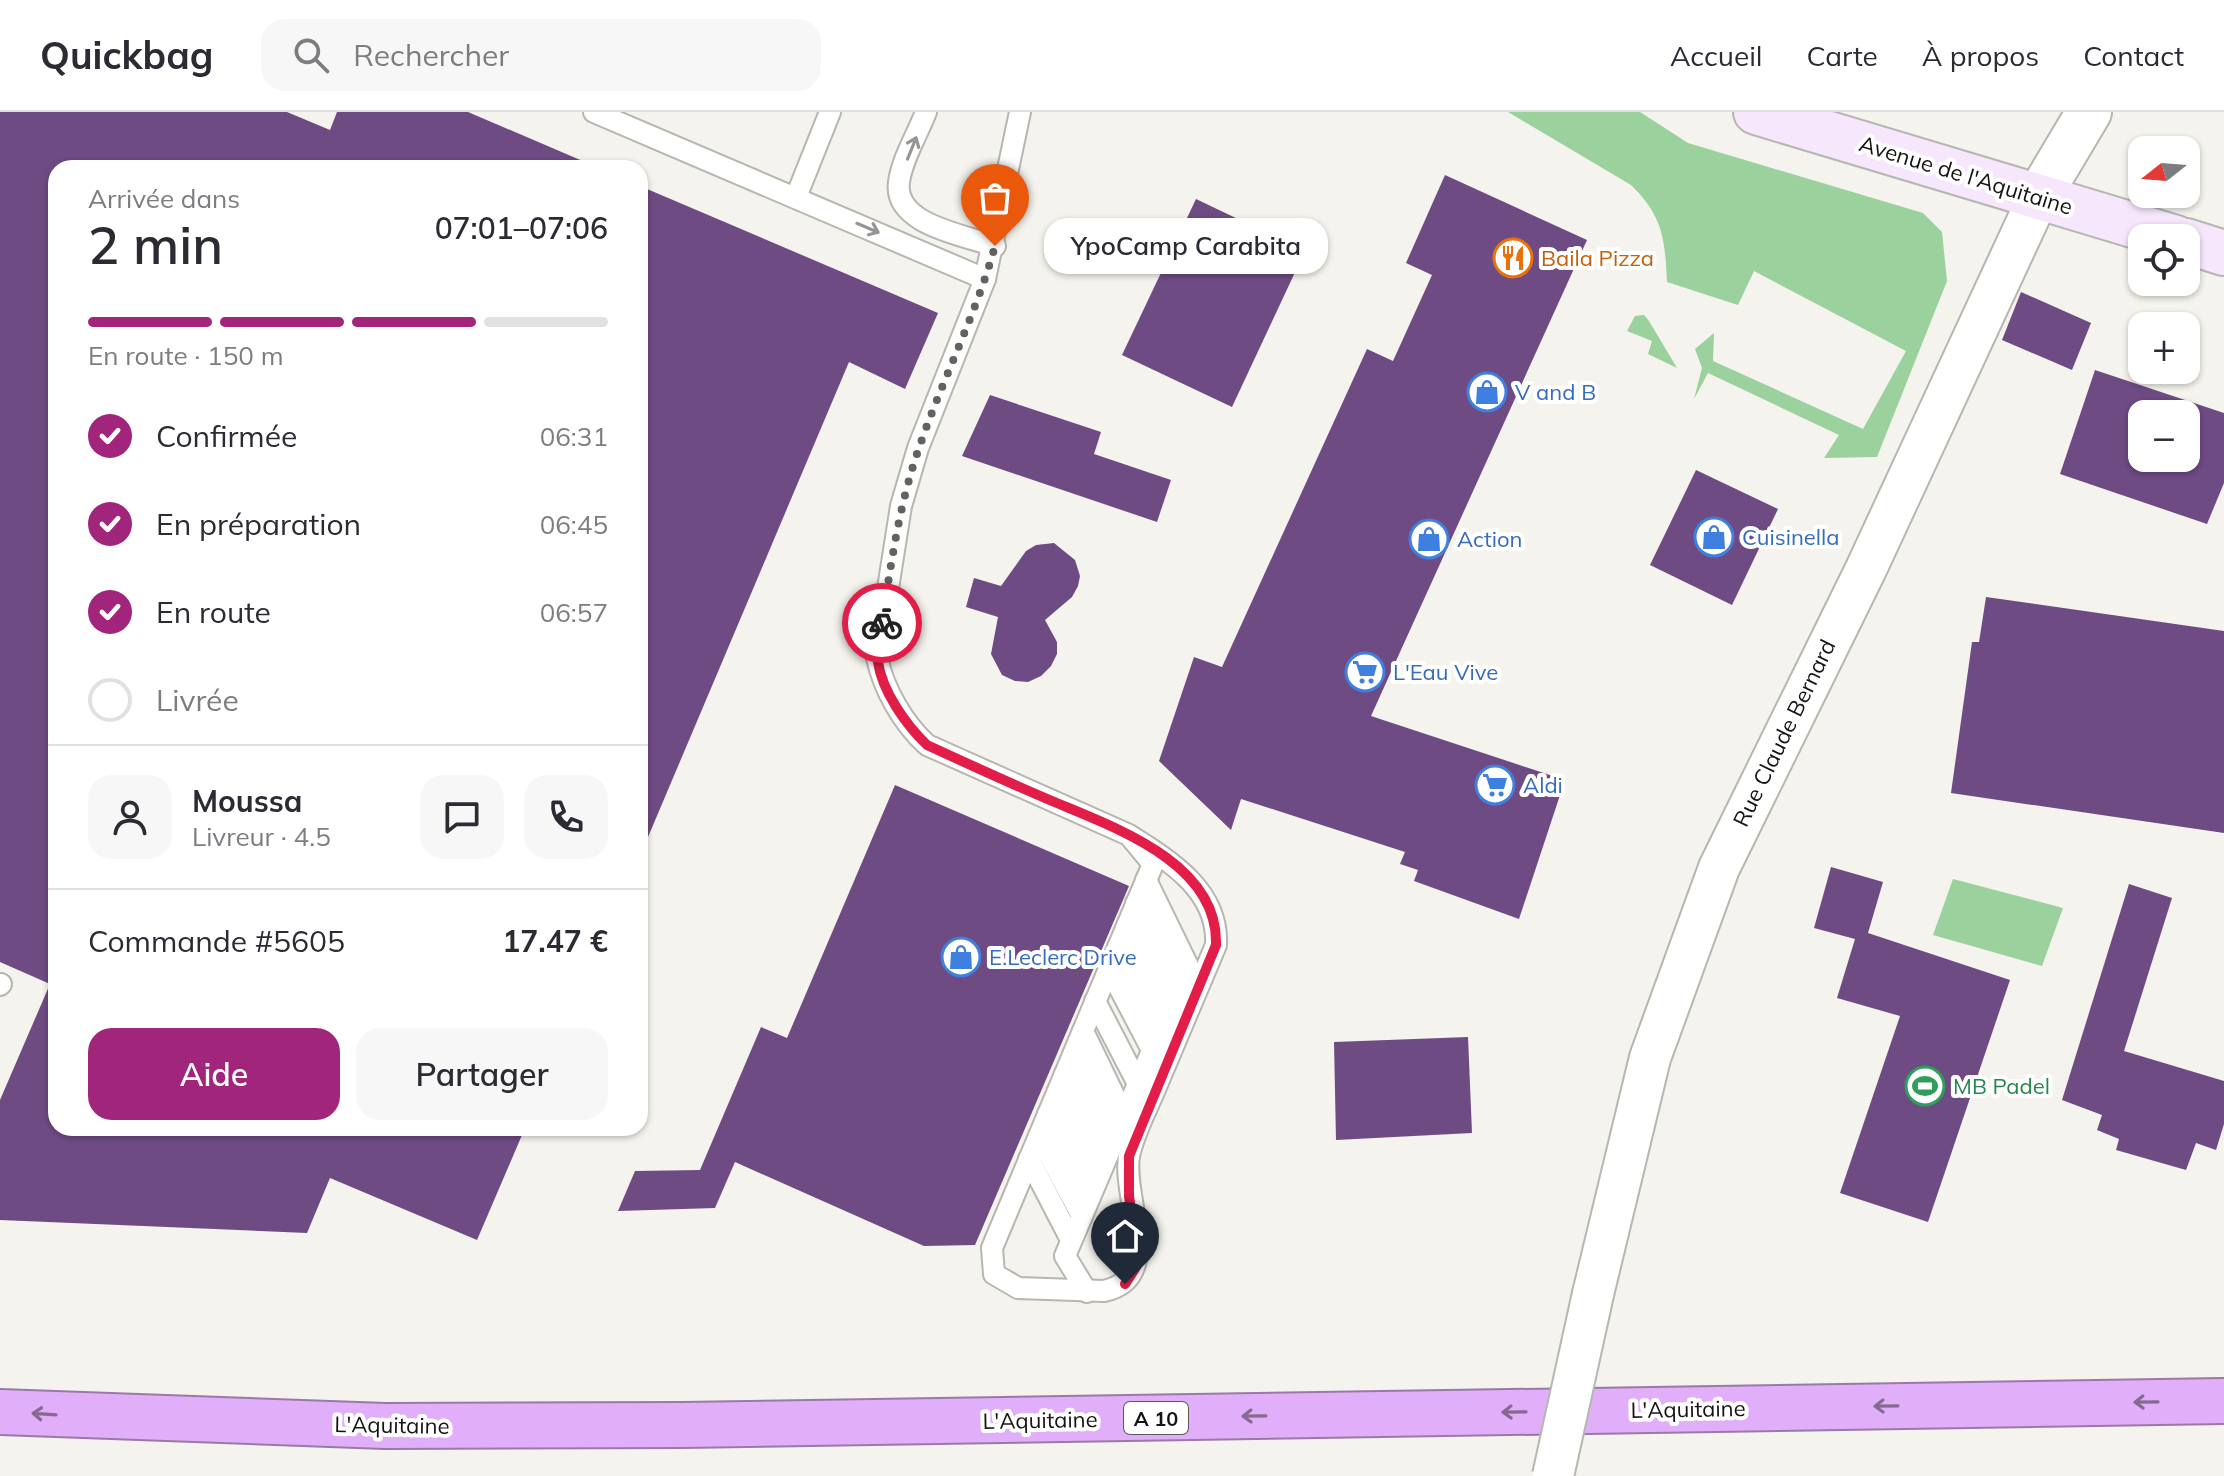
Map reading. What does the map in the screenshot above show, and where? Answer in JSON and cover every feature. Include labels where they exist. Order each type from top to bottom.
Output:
[{"type":"highway","name":"L'Aquitaine","points":[[0,1412],[385,1426],[683,1425],[2224,1401]]},
{"type":"main road","name":"Avenue de l'Aquitaine","points":[[1756,112],[2130,224]]},
{"type":"main road","points":[[2200,245],[2224,253]]},
{"type":"street","points":[[2039,196],[2089,112]]},
{"type":"street","name":"Rue Claude Bernard","points":[[1553,1476],[1650,1058],[1719,868],[1866,569],[2039,196]]},
{"type":"lane","points":[[594,112],[985,279]]},
{"type":"lane","points":[[796,197],[830,112]]},
{"type":"lane","points":[[926,112],[899,181],[904,206],[916,218],[995,246]]},
{"type":"lane","points":[[1020,112],[995,246],[985,279],[918,448],[901,506],[877,658],[881,675],[911,730],[927,745],[1129,835],[1170,861],[1198,891],[1214,919],[1216,945],[1129,1156],[1129,1196],[1137,1241],[1136,1267],[1125,1284],[1117,1289],[1087,1292],[1018,1288],[994,1274],[992,1248],[1153,864],[1129,835]]},
{"type":"lane","points":[[1087,1292],[1065,1256],[1188,966],[1146,880]]},
{"type":"lane","points":[[1136,903],[1179,987]]},
{"type":"lane","points":[[1128,924],[1170,1008]]},
{"type":"lane","points":[[1119,945],[1161,1028]]},
{"type":"lane","points":[[1109,968],[1152,1050]]},
{"type":"lane","points":[[1095,1001],[1138,1084]]},
{"type":"lane","points":[[1083,1031],[1124,1116]]},
{"type":"lane","points":[[1074,1053],[1116,1137]]},
{"type":"lane","points":[[1061,1083],[1103,1166]]},
{"type":"lane","points":[[1048,1114],[1086,1206]]},
{"type":"lane","points":[[1039,1136],[1086,1206]]},
{"type":"lane","points":[[1029,1159],[1071,1240]]},
{"type":"green space","points":[[1508,112],[1640,112],[1688,143],[1923,213],[1942,232],[1947,281],[1877,457],[1824,458],[1839,435],[1708,373],[1694,399],[1702,368],[1695,349],[1714,333],[1713,361],[1863,429],[1906,351],[1754,271],[1738,305],[1667,282],[1660,229],[1642,196],[1631,185]]},
{"type":"green space","points":[[1644,315],[1677,368],[1648,354],[1652,341],[1627,331],[1635,316]]},
{"type":"green space","points":[[1953,879],[2063,908],[2042,966],[1933,935]]},
{"type":"building","points":[[0,112],[287,112],[330,130],[337,112],[468,112],[580,160],[48,160],[48,983],[0,962]]},
{"type":"building","points":[[1445,175],[1587,240],[1371,716],[1565,780],[1519,919],[1414,881],[1418,870],[1400,864],[1405,852],[1241,799],[1231,830],[1159,761],[1194,657],[1222,667],[1367,349],[1393,361],[1432,275],[1406,263]]},
{"type":"building","points":[[648,189],[938,313],[905,389],[849,362],[648,837]]},
{"type":"building","points":[[1196,199],[1305,251],[1232,407],[1122,355]]},
{"type":"building","points":[[2021,292],[2091,323],[2072,370],[2002,340]]},
{"type":"building","points":[[2095,370],[2128,381],[2128,384],[2137,384],[2185,400],[2128,400],[2128,472],[2200,472],[2200,405],[2224,413],[2224,483],[2207,524],[2060,474]]},
{"type":"building","points":[[990,395],[1101,432],[1094,454],[1171,480],[1157,522],[962,456]]},
{"type":"building","name":"Cuisinella","points":[[1696,470],[1778,509],[1732,605],[1650,565]]},
{"type":"building","points":[[1054,543],[1075,560],[1080,576],[1078,586],[1072,597],[1045,620],[1057,642],[1057,654],[1051,666],[1041,676],[1028,682],[1015,681],[1002,675],[991,654],[998,617],[966,607],[974,578],[1001,586],[1026,551],[1036,545]]},
{"type":"building","points":[[1986,597],[2224,631],[2224,833],[1951,793],[1972,642],[1979,642]]},
{"type":"building","name":"E.Leclerc Drive","points":[[895,785],[1129,886],[975,1245],[924,1246],[735,1162],[715,1208],[618,1211],[635,1171],[700,1170],[761,1027],[787,1038]]},
{"type":"building","name":"MB Padel","points":[[1831,867],[1883,882],[1868,933],[2010,980],[1928,1222],[1840,1193],[1900,1016],[1837,998],[1855,939],[1814,928]]},
{"type":"building","points":[[2129,884],[2172,898],[2124,1051],[2224,1081],[2224,1124],[2216,1150],[2196,1143],[2186,1170],[2116,1150],[2119,1139],[2097,1130],[2102,1115],[2062,1100]]},
{"type":"building","points":[[48,989],[48,1136],[522,1136],[477,1240],[330,1178],[307,1233],[0,1220],[0,1100]]},
{"type":"building","points":[[1468,1037],[1472,1133],[1336,1140],[1334,1042]]},
{"type":"way so far","points":[[882,623],[901,506],[918,448],[985,279],[995,246]]},
{"type":"place","name":"YpoCamp Carabita","points":[[995,246]]},
{"type":"place","name":"Baila Pizza","points":[[1513,258]]},
{"type":"place","name":"V and B","points":[[1487,392]]},
{"type":"place","name":"Cuisinella","points":[[1714,537]]},
{"type":"place","name":"Action","points":[[1429,539]]},
{"type":"place","name":"L'Eau Vive","points":[[1365,672]]},
{"type":"place","name":"Aldi","points":[[1495,785]]},
{"type":"place","name":"E.Leclerc Drive","points":[[961,957]]},
{"type":"place","name":"MB Padel","points":[[1925,1086]]},
{"type":"route","points":[[882,623],[877,658],[881,675],[911,730],[927,745],[1129,835],[1170,861],[1188,878],[1208,905],[1214,919],[1216,945],[1129,1156],[1129,1196],[1137,1254],[1136,1267],[1125,1284]]}]
